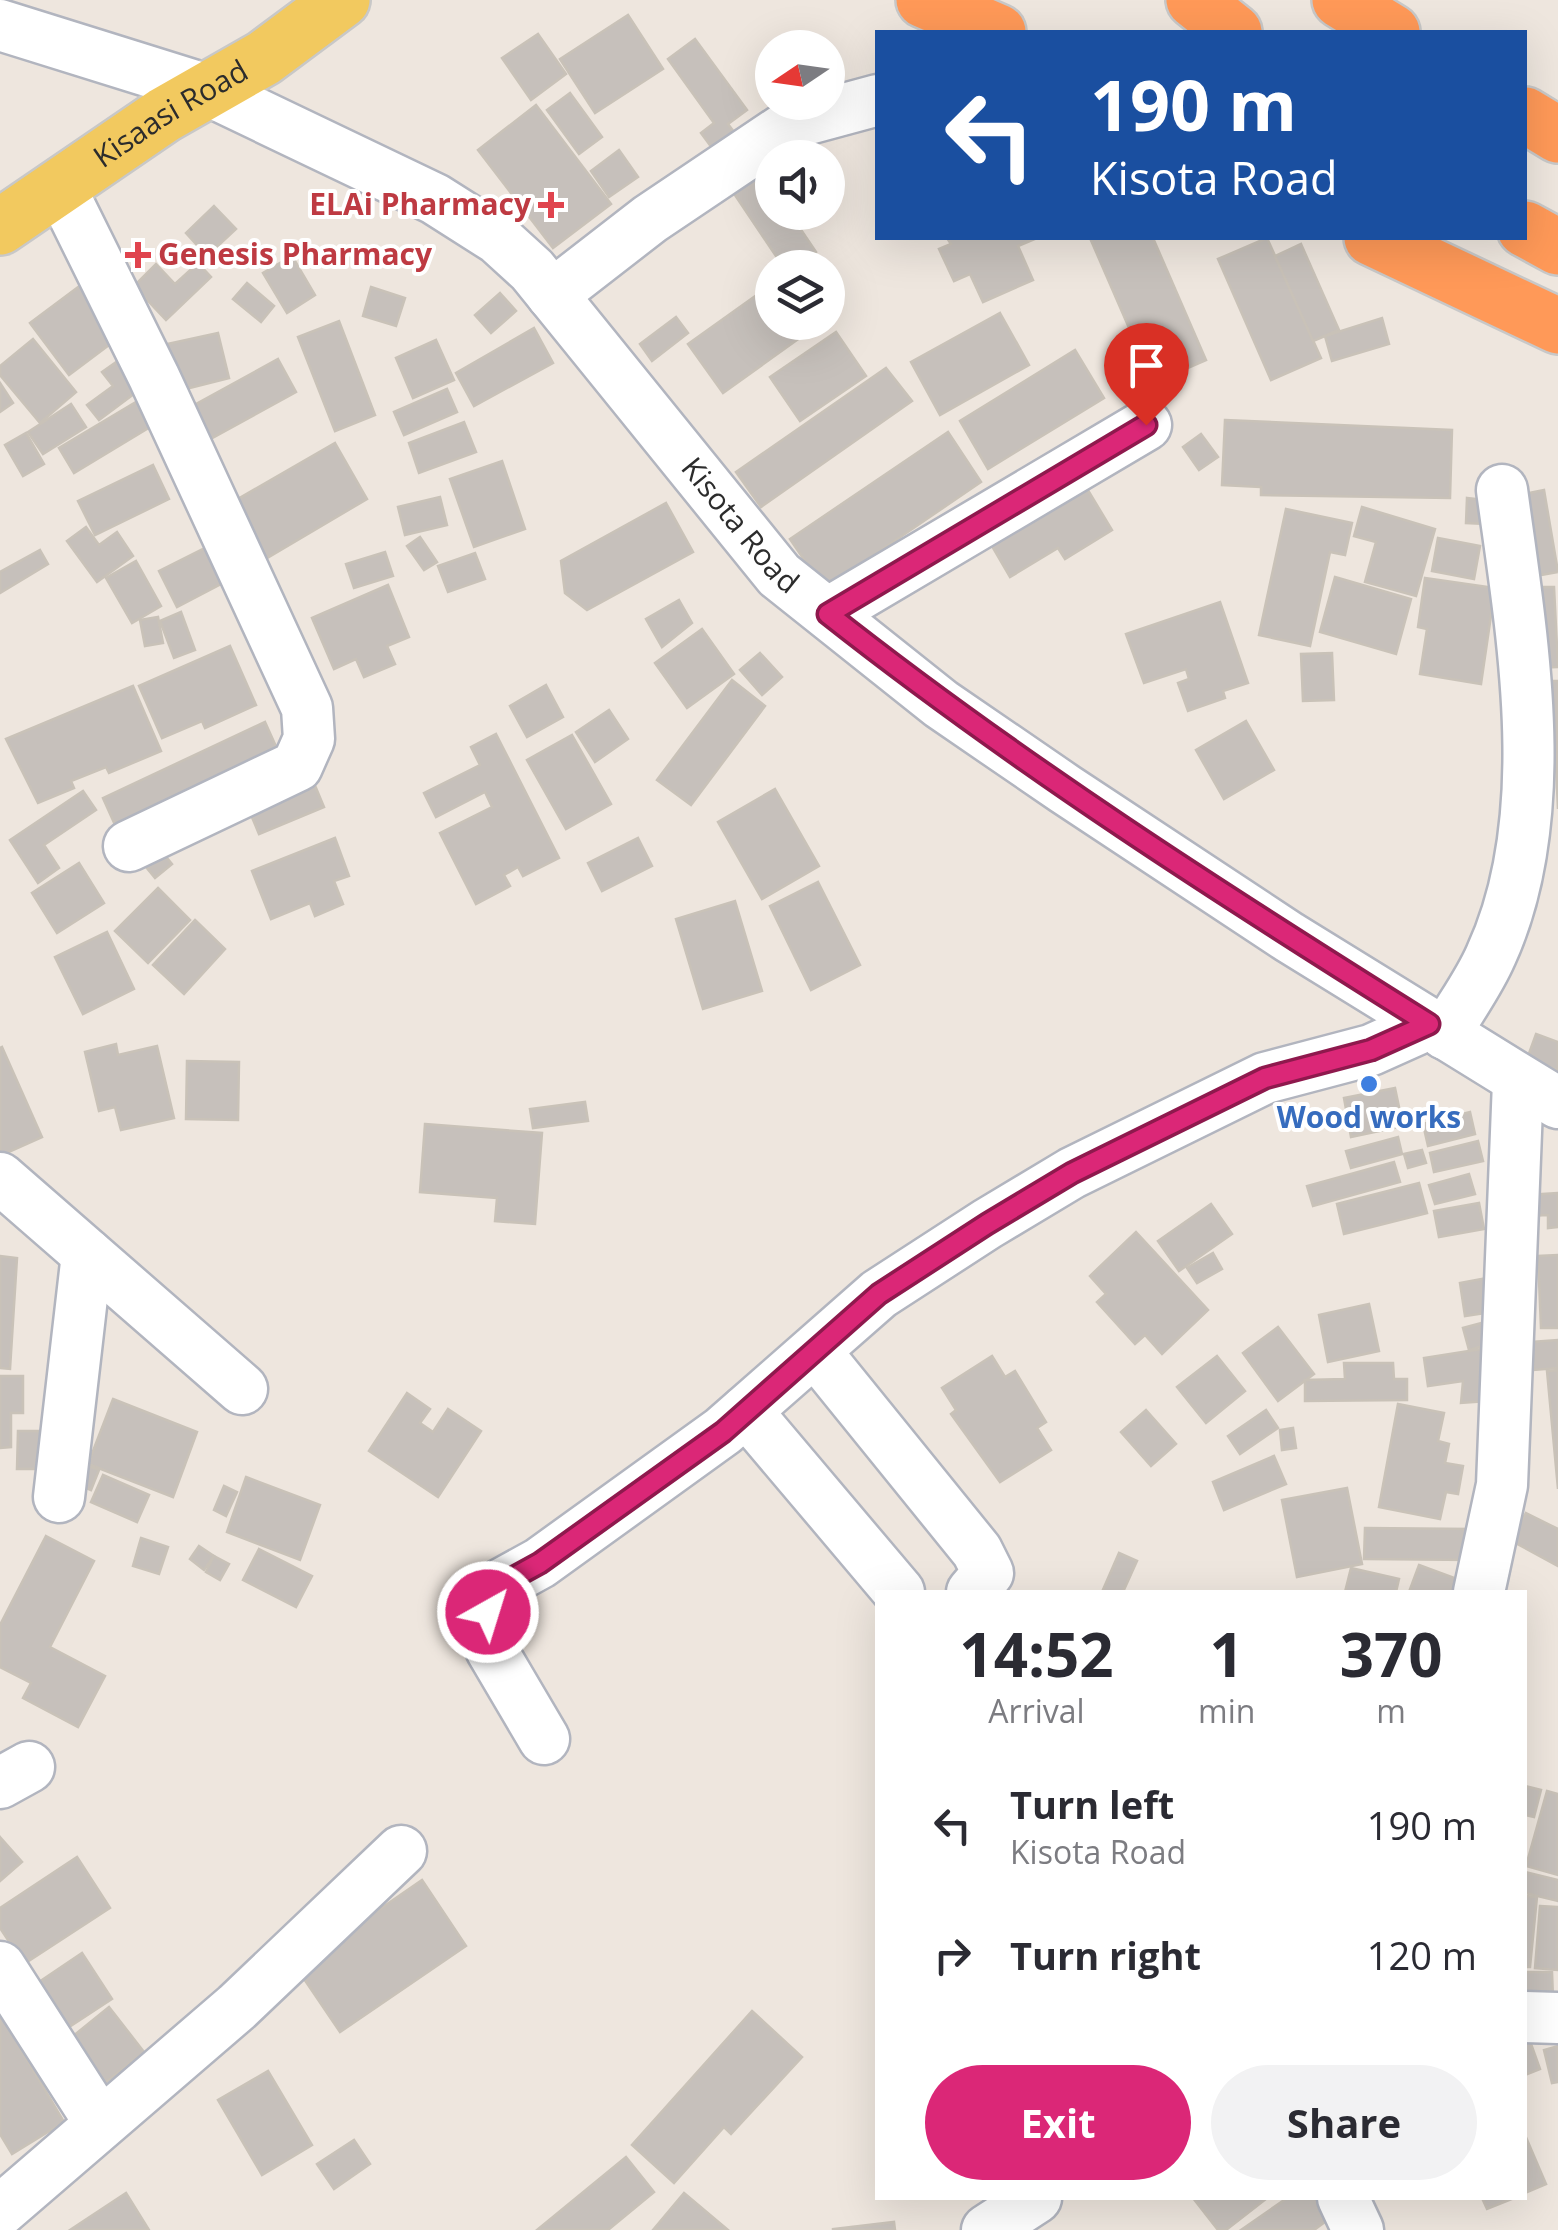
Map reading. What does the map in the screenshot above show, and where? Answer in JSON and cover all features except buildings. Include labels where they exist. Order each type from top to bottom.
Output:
[{"type":"highway","points":[[924,0],[993,30]]},
{"type":"highway","points":[[1194,0],[1232,30]]},
{"type":"highway","points":[[1340,0],[1389,30]]},
{"type":"highway","points":[[1527,116],[1558,135]]},
{"type":"highway","points":[[1527,230],[1558,247]]},
{"type":"highway","points":[[1376,240],[1558,326]]},
{"type":"main road","name":"Kisaasi Road","points":[[0,227],[205,89],[264,58],[342,0]]},
{"type":"street","name":"Kisota Road","points":[[0,25],[205,89],[464,216],[498,239],[552,296],[779,575],[941,704],[1538,1092]]},
{"type":"street","points":[[552,296],[650,219],[793,123],[875,101]]},
{"type":"street","points":[[60,187],[154,377],[307,708],[309,738],[297,766],[129,846]]},
{"type":"street","points":[[828,614],[1146,425]]},
{"type":"street","points":[[544,1738],[491,1649],[486,1626],[490,1600],[500,1585],[540,1563],[746,1411],[879,1294],[1072,1173],[1265,1078],[1437,1029],[1492,954],[1514,883],[1530,770],[1528,678],[1502,490]]},
{"type":"street","points":[[1480,1590],[1502,1486],[1538,1092]]},
{"type":"street","points":[[0,1178],[242,1389]]},
{"type":"street","points":[[59,1496],[88,1254]]},
{"type":"street","points":[[815,1351],[977,1550],[988,1573],[974,1590]]},
{"type":"street","points":[[746,1411],[897,1590]]},
{"type":"street","points":[[0,2211],[237,2006],[401,1850]]},
{"type":"street","points":[[0,1967],[100,2123]]},
{"type":"street","points":[[1527,2018],[1558,2018]]},
{"type":"street","points":[[986,2230],[1033,2200]]},
{"type":"street","points":[[1344,2200],[1358,2230]]},
{"type":"place","name":"ELAi Pharmacy","points":[[551,205]]},
{"type":"place","name":"Genesis Pharmacy","points":[[138,255]]},
{"type":"place","name":"Wood works","points":[[1369,1084]]},
{"type":"route","points":[[488,1612],[490,1600],[500,1585],[540,1563],[723,1432],[879,1294],[987,1224],[1072,1173],[1184,1114],[1265,1078],[1371,1050],[1429,1024],[1289,937],[941,704],[828,614],[1146,425]]}]
